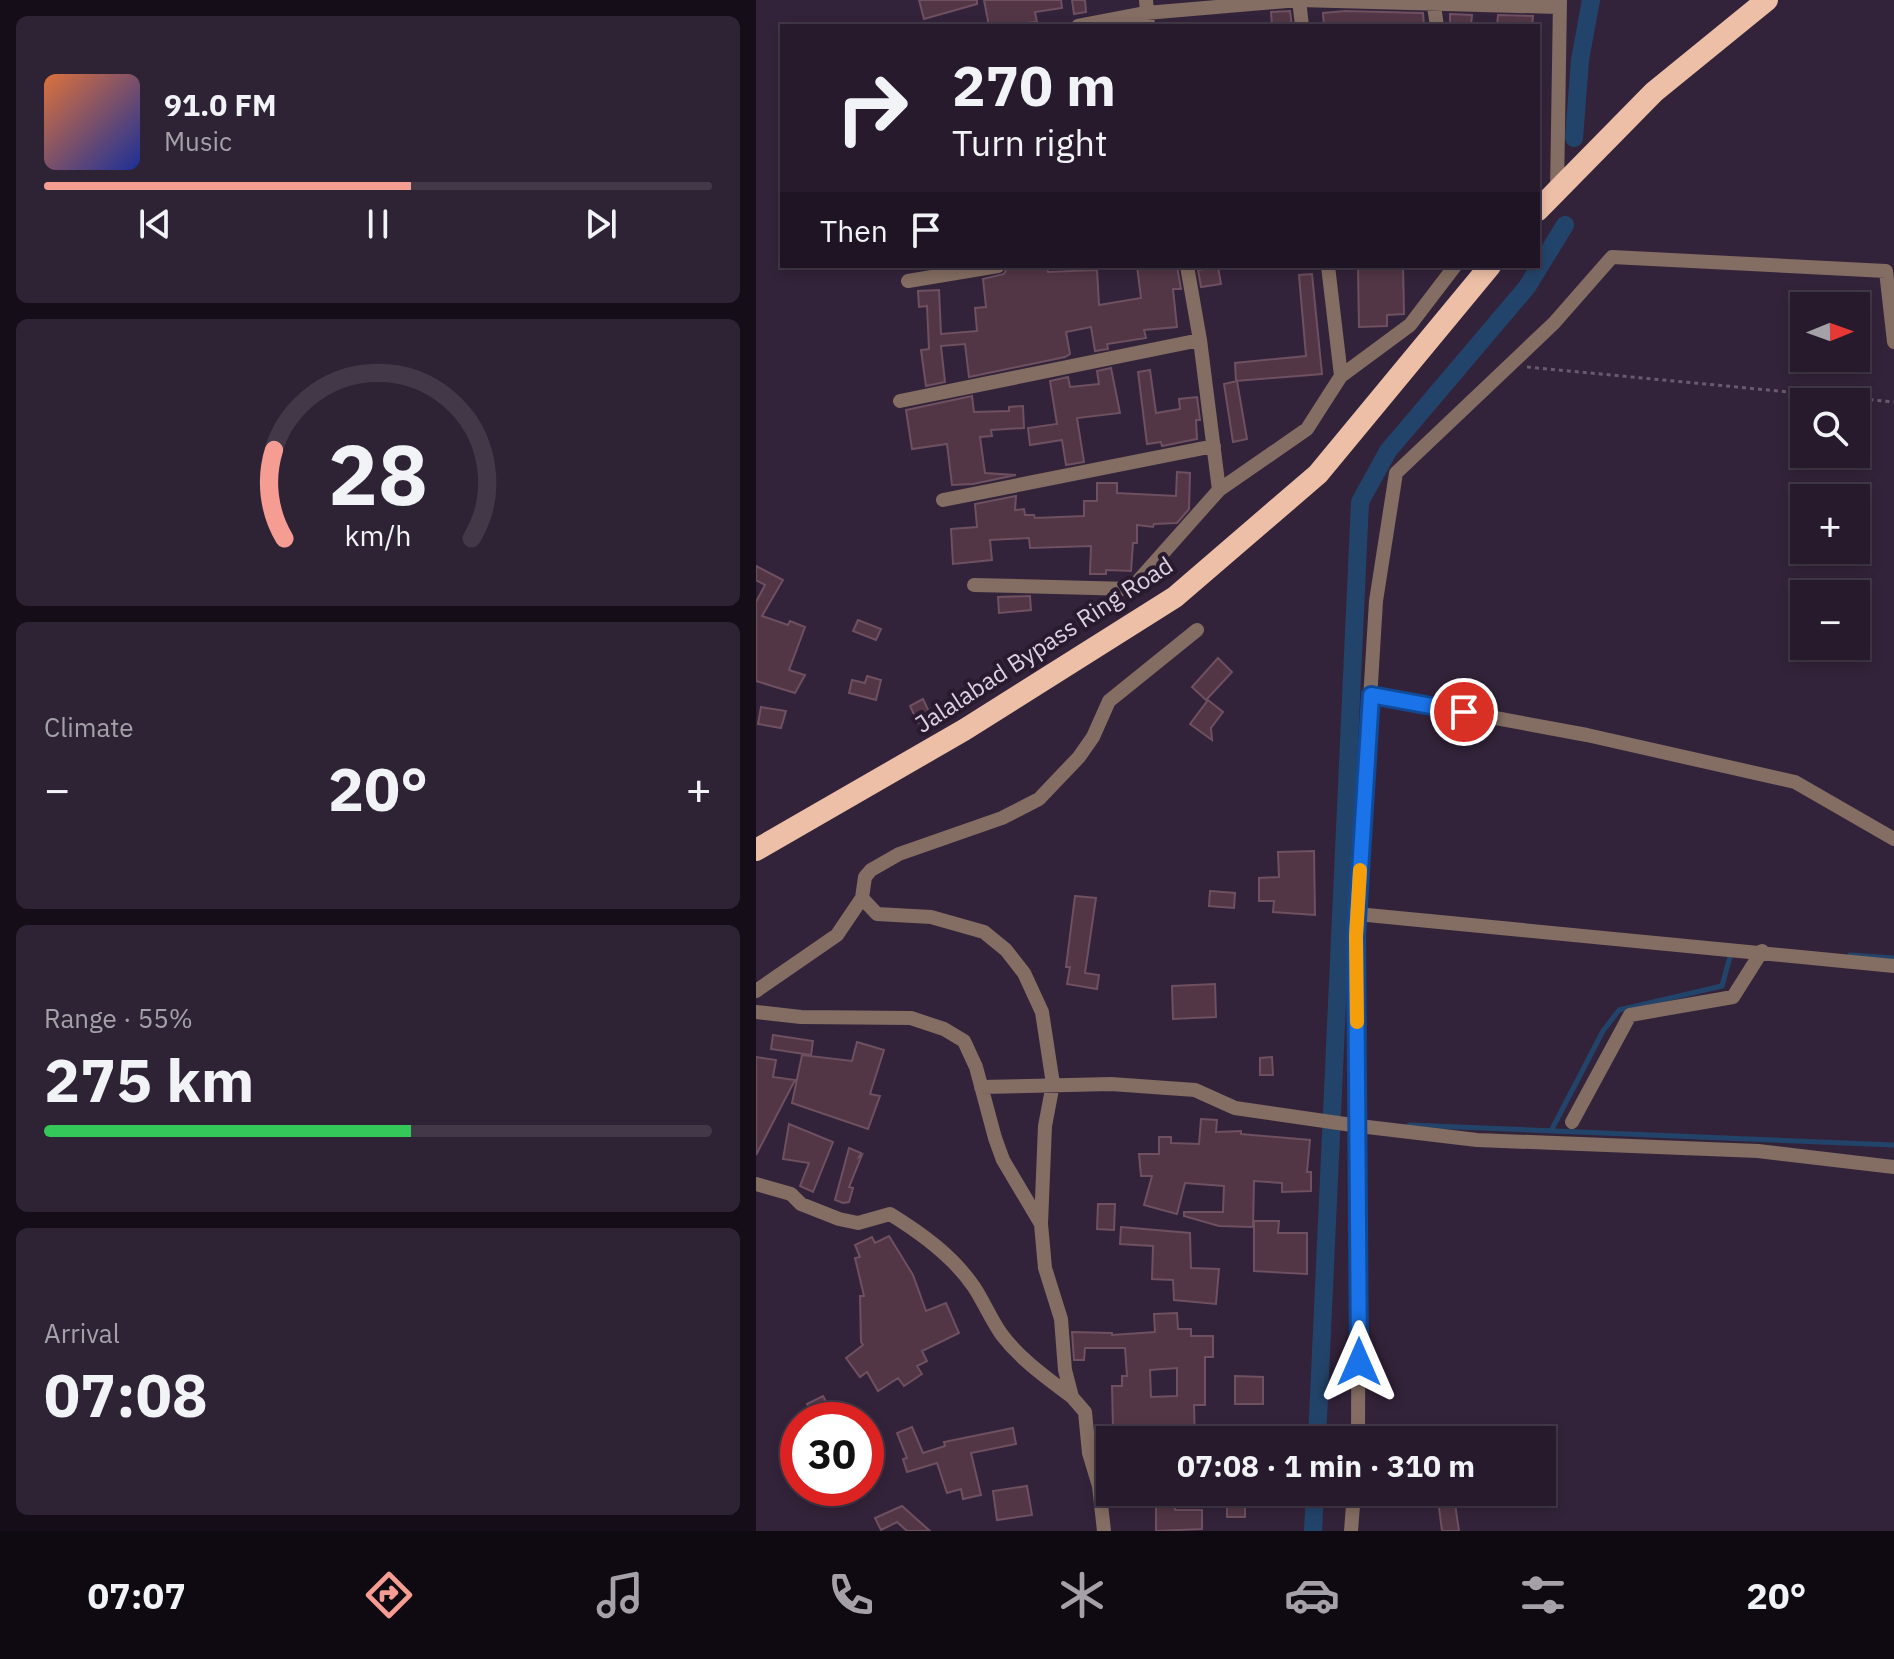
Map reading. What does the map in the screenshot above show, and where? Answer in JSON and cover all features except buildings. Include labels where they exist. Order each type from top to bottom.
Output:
[{"type":"highway","points":[[1540,208],[1654,92],[1767,0]]},
{"type":"highway","name":"Jalalabad Bypass Ring Road","points":[[756,850],[964,730],[1175,597],[1318,474],[1488,268]]},
{"type":"street","points":[[1089,24],[1147,13],[1299,0],[1559,4],[1557,192]]},
{"type":"street","points":[[1299,0],[1302,24]]},
{"type":"street","points":[[1434,2],[1437,24]]},
{"type":"street","points":[[1358,1426],[1357,914],[1376,601],[1396,473],[1554,323],[1612,257],[1886,271],[1894,342]]},
{"type":"street","points":[[908,281],[986,268]]},
{"type":"street","points":[[1187,268],[1219,490]]},
{"type":"street","points":[[1328,268],[1341,376]]},
{"type":"street","points":[[974,585],[1131,589],[1219,490],[1307,429],[1341,376],[1410,325],[1453,268]]},
{"type":"street","points":[[900,401],[1200,340]]},
{"type":"street","points":[[943,500],[1214,446]]},
{"type":"street","points":[[756,991],[837,935],[862,898],[865,877],[871,870],[899,854],[1002,818],[1039,799],[1079,757],[1093,737],[1109,701],[1197,630]]},
{"type":"street","points":[[1371,695],[1587,735],[1795,782],[1894,839]]},
{"type":"street","points":[[862,898],[877,914],[931,917],[984,932],[1006,950],[1024,973],[1042,1012],[1053,1084],[1045,1126],[1041,1224],[1045,1268],[1061,1319],[1065,1370],[1072,1397]]},
{"type":"street","points":[[1357,914],[1894,966]]},
{"type":"street","points":[[1572,1122],[1630,1015],[1733,997],[1762,951]]},
{"type":"street","points":[[756,1012],[801,1017],[911,1018],[944,1029],[964,1041],[976,1067],[1003,1160],[1041,1224]]},
{"type":"street","points":[[981,1087],[1111,1084],[1195,1090],[1235,1108],[1477,1140],[1758,1151],[1894,1167]]},
{"type":"street","points":[[756,1184],[791,1194],[801,1204],[839,1219],[858,1223],[890,1214],[944,1254],[973,1285],[1003,1335],[1033,1368],[1072,1397],[1085,1412],[1089,1453],[1099,1486],[1104,1531]]},
{"type":"street","points":[[1351,1531],[1353,1506]]},
{"type":"path","points":[[1509,366],[1894,402]]},
{"type":"waterway","points":[[1574,138],[1580,60],[1591,0]]},
{"type":"waterway","points":[[1540,266],[1565,225]]},
{"type":"waterway","points":[[1318,1426],[1360,502],[1388,451],[1527,287],[1539,268]]},
{"type":"waterway","points":[[1551,1131],[1603,1031],[1619,1010],[1722,986],[1731,953]]},
{"type":"waterway","points":[[1850,955],[1894,958]]},
{"type":"waterway","points":[[1409,1125],[1894,1145]]},
{"type":"waterway","points":[[1313,1531],[1314,1506]]},
{"type":"slow traffic","points":[[1357,1022],[1356,936],[1360,870]]},
{"type":"route","points":[[1359,1362],[1356,936],[1371,695],[1464,712]]}]
